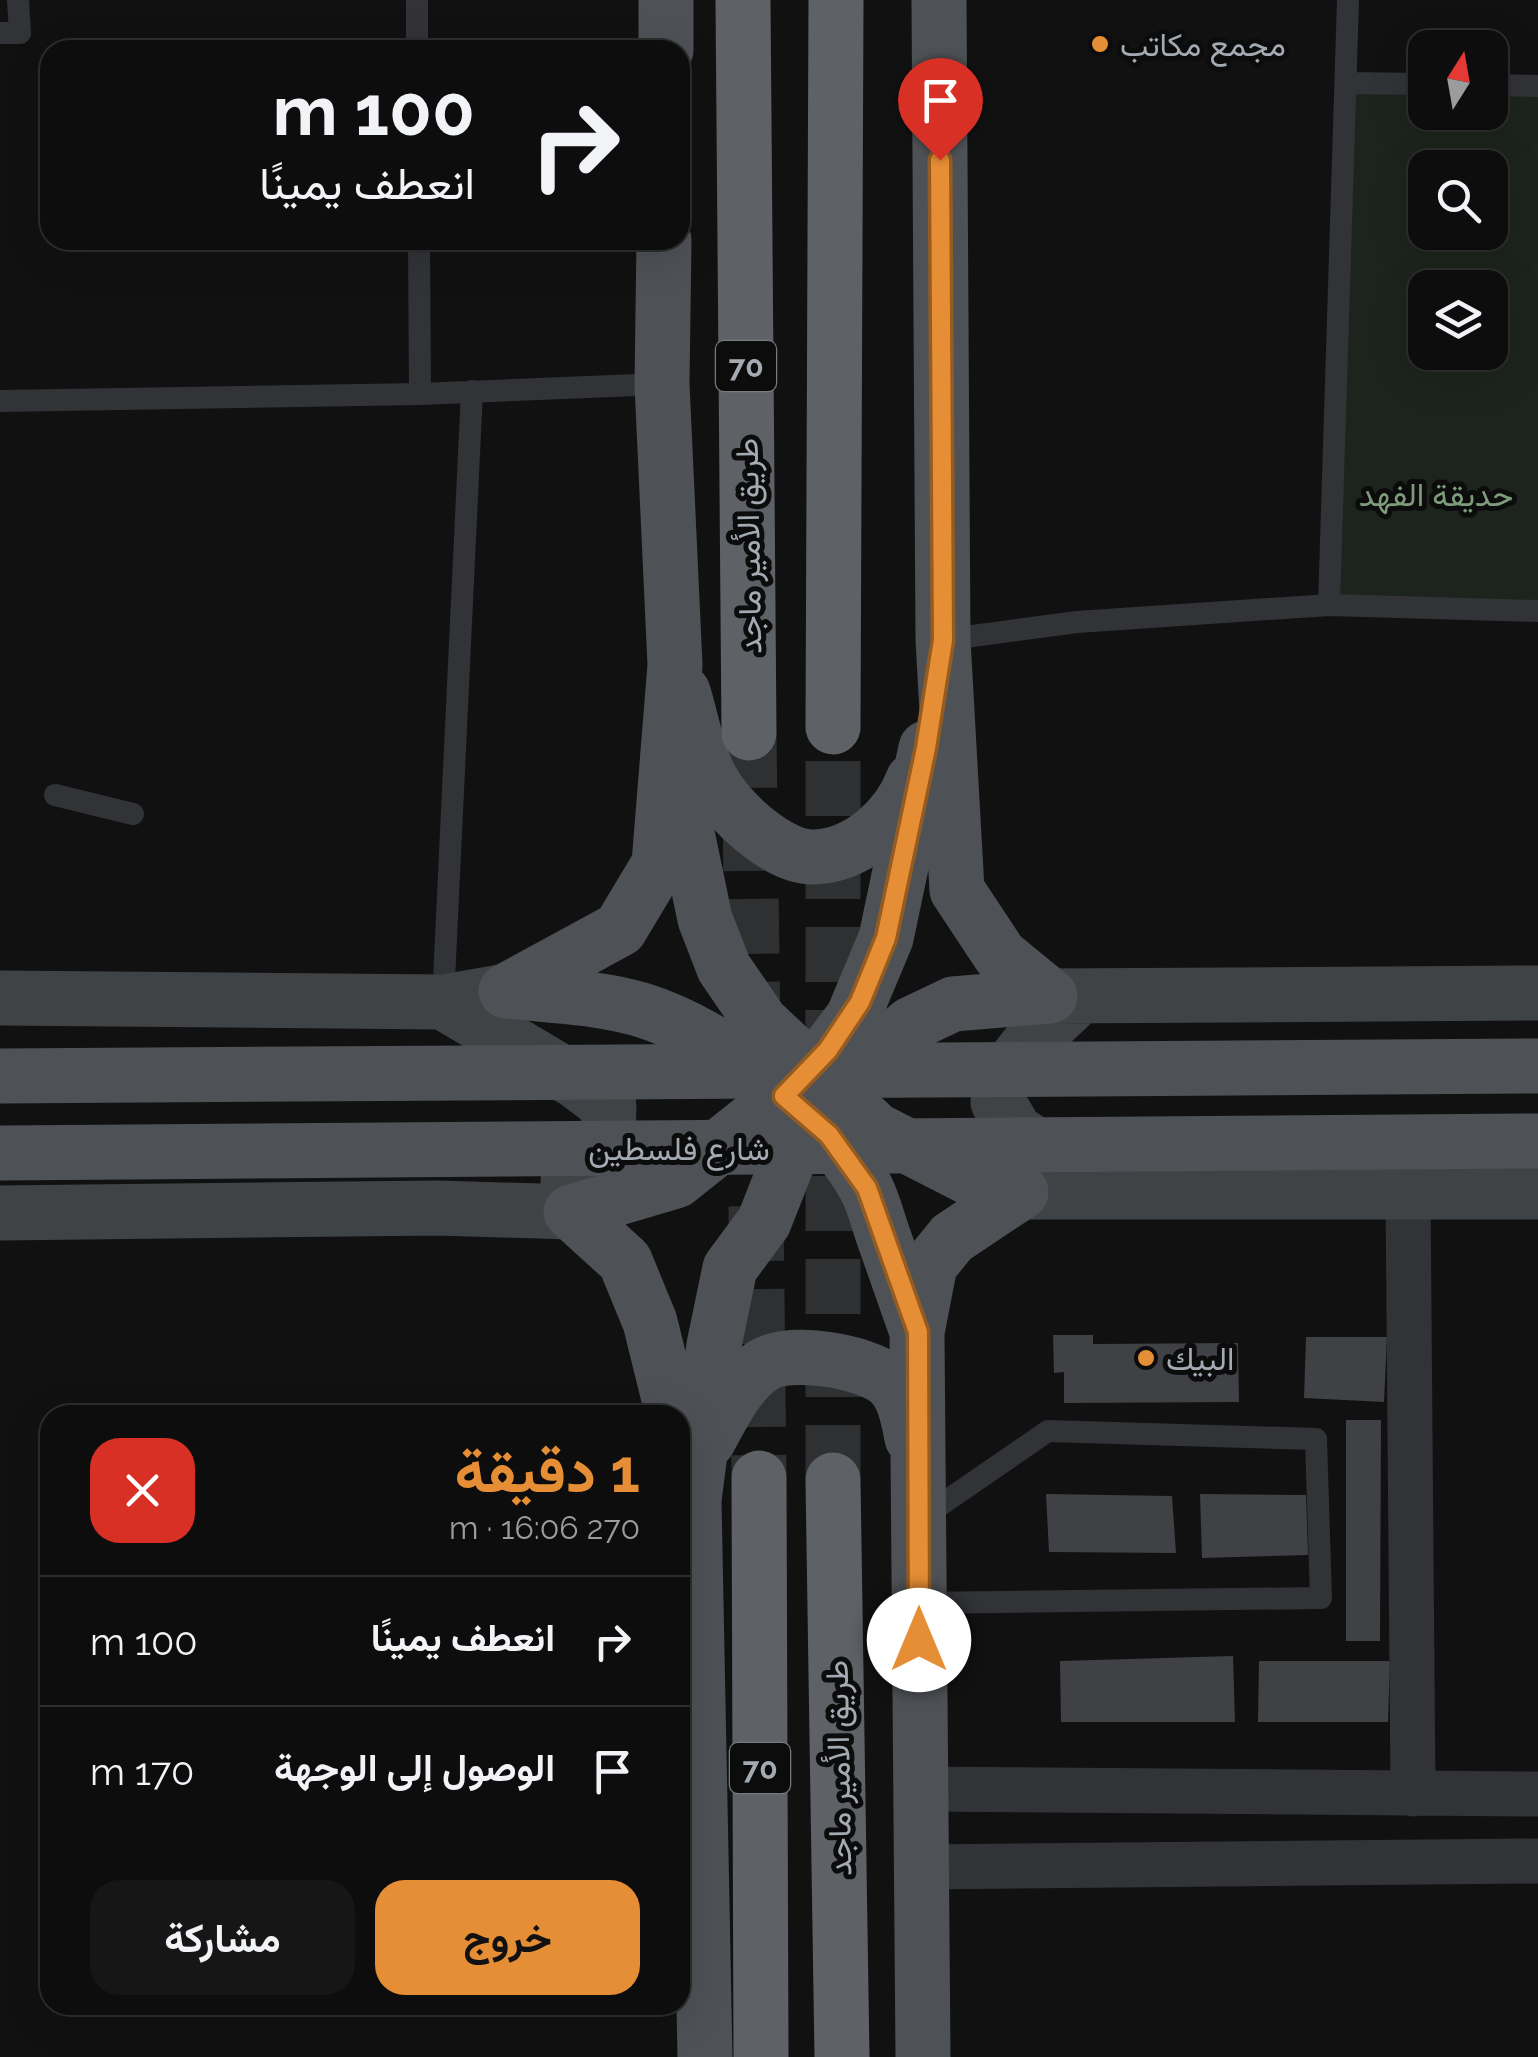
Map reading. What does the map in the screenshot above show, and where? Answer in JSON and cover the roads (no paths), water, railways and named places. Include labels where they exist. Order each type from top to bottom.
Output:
[{"type":"highway","name":"طريق الأمير ماجد","points":[[743,0],[749,733]]},
{"type":"highway","points":[[833,728],[836,0]]},
{"type":"highway","name":"70","points":[[759,1478],[761,2057]]},
{"type":"highway","name":"طريق الأمير ماجد","points":[[833,1480],[842,2057]]},
{"type":"main road","points":[[666,0],[666,40]]},
{"type":"main road","points":[[939,0],[943,640],[956,890],[1000,955],[1065,996]]},
{"type":"main road","points":[[506,991],[620,929],[659,864],[675,665],[662,384],[664,250]]},
{"type":"main road","points":[[705,2057],[694,1500],[714,1345],[730,1268],[764,1222],[809,1094],[853,1017],[886,938],[926,748],[943,640]]},
{"type":"main road","points":[[675,665],[711,780],[742,820],[770,842],[812,857],[862,844],[905,802],[926,748]]},
{"type":"main road","points":[[669,733],[705,919],[724,968],[867,1188],[918,1332]]},
{"type":"main road","points":[[0,998],[443,1002],[506,991],[606,1002],[677,1023],[744,1063],[968,1176],[1021,1192],[1538,1192]]},
{"type":"main road","points":[[0,1212],[438,1208],[571,1212],[676,1181],[911,1024],[953,1004],[1065,996],[1538,993]]},
{"type":"main road","points":[[1065,996],[1000,1080],[998,1102],[1016,1130],[1103,1192]]},
{"type":"main road","points":[[443,1002],[576,1081],[608,1106],[608,1140],[576,1178],[507,1210]]},
{"type":"main road","points":[[0,1076],[1538,1066]]},
{"type":"main road","name":"شارع فلسطين","points":[[0,1153],[1538,1141]]},
{"type":"main road","points":[[924,2057],[918,1332],[930,1265],[952,1238],[1021,1192]]},
{"type":"main road","points":[[571,1212],[625,1261],[650,1322],[671,1405]]},
{"type":"main road","points":[[694,1500],[708,1442],[728,1403],[764,1364],[810,1356],[832,1358],[888,1380],[905,1403],[918,1495]]},
{"type":"main road","points":[[690,1483],[694,1500]]},
{"type":"street","points":[[1408,1192],[1413,1794]]},
{"type":"street","points":[[920,1789],[1538,1794]]},
{"type":"street","points":[[923,1867],[1538,1860]]},
{"type":"lane","points":[[0,33],[20,33],[18,0]]},
{"type":"lane","points":[[417,0],[417,40]]},
{"type":"lane","points":[[1329,605],[1348,0]]},
{"type":"lane","points":[[1347,82],[1408,84]]},
{"type":"lane","points":[[1508,85],[1538,86]]},
{"type":"lane","points":[[419,250],[420,394]]},
{"type":"lane","points":[[0,400],[420,394],[662,384]]},
{"type":"lane","points":[[443,1002],[472,390]]},
{"type":"lane","points":[[943,640],[1077,622],[1329,605],[1538,612]]},
{"type":"lane","points":[[55,796],[133,814]]},
{"type":"lane","points":[[918,1495],[1048,1431],[1316,1438],[1321,1598],[919,1603]]},
{"type":"tunnel","points":[[833,727],[833,1480]]},
{"type":"tunnel","points":[[749,733],[753,1035]]},
{"type":"tunnel","points":[[756,1206],[759,1478]]},
{"type":"place","name":"مجمع مكاتب","points":[[1100,44]]},
{"type":"place","name":"البيك","points":[[1146,1358]]},
{"type":"park label","name":"حديقة الفهد","points":[[1436,494]]}]
